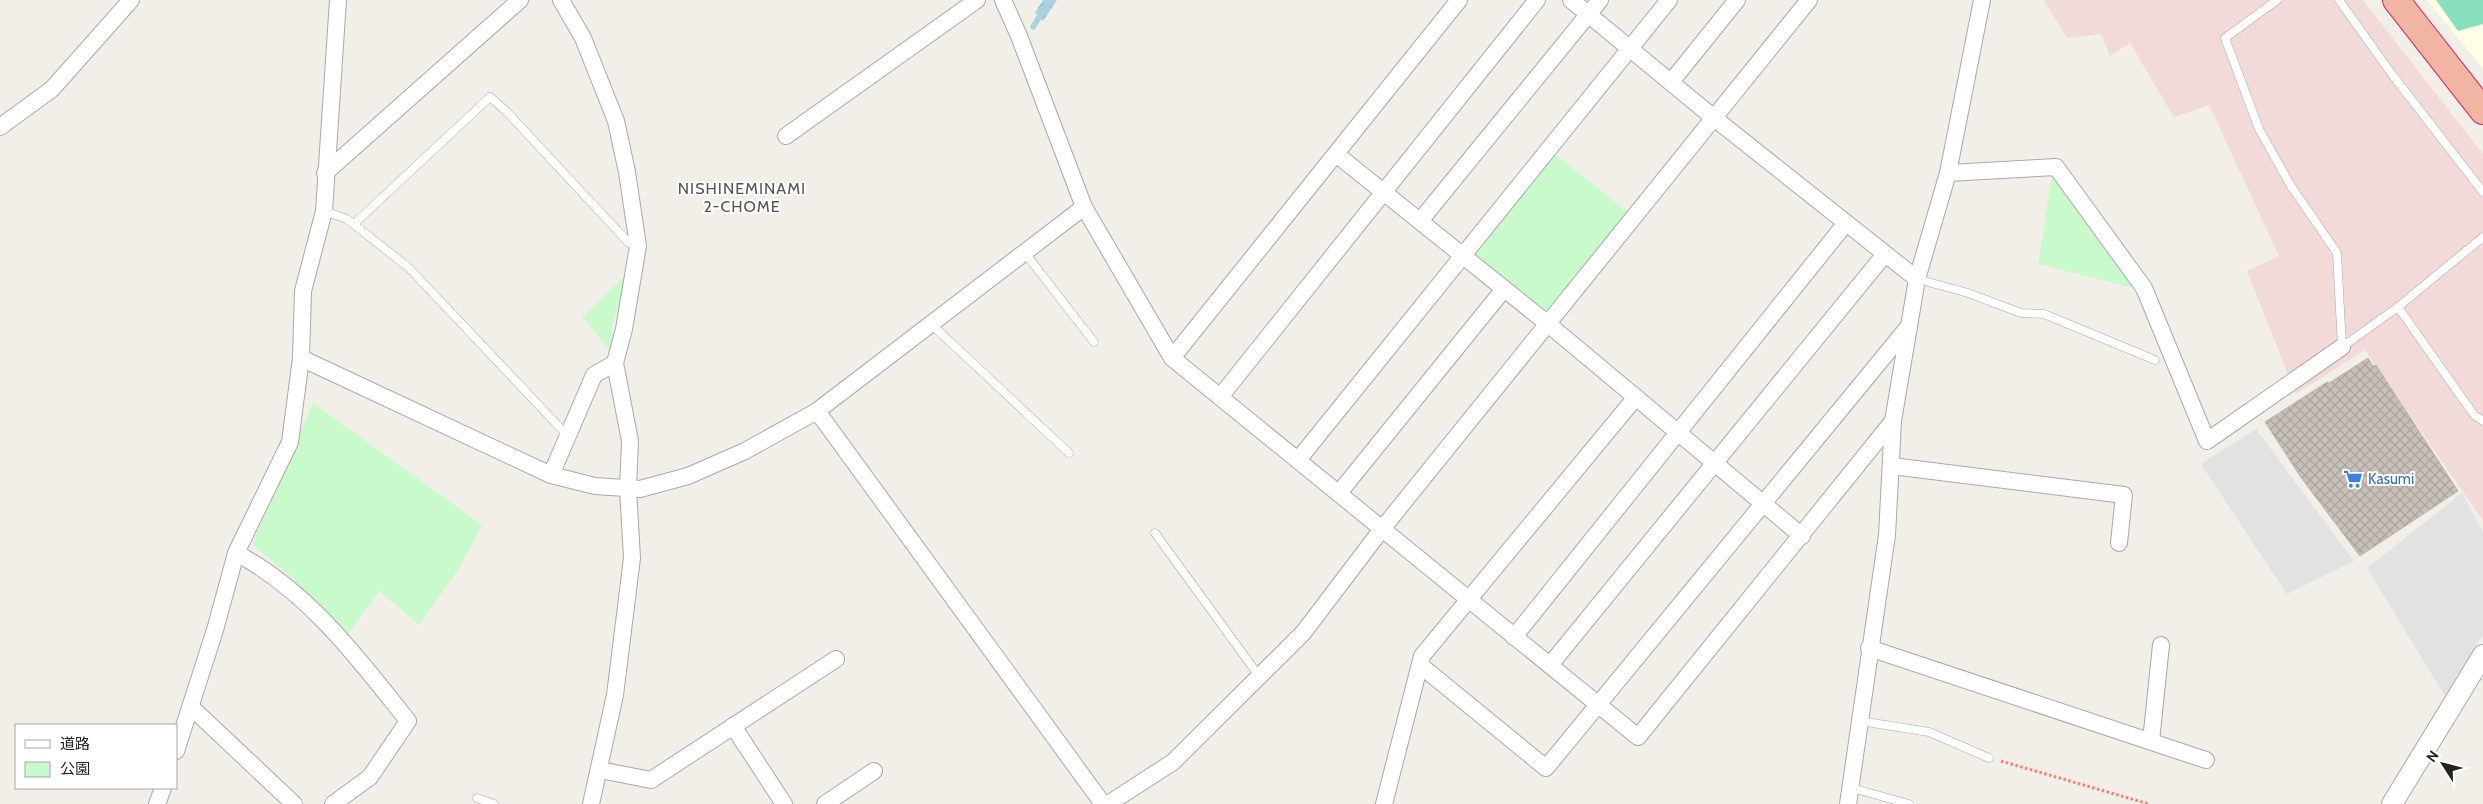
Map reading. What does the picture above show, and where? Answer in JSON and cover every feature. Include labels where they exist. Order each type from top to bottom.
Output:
[{"type":"highway","points":[[2396,0],[2483,111]]},
{"type":"street","points":[[0,127],[52,90],[131,0]]},
{"type":"street","points":[[178,745],[236,553],[290,442],[301,358],[303,292],[324,211],[325,173],[338,0]]},
{"type":"street","points":[[325,173],[520,0]]},
{"type":"street","points":[[561,0],[583,38],[616,121],[627,172],[638,246],[624,328],[615,363],[630,441],[628,489],[632,558],[615,694],[600,770],[591,804]]},
{"type":"street","points":[[786,136],[977,0]]},
{"type":"street","points":[[1003,0],[1019,36],[1084,207],[1172,358],[1638,737],[1893,421]]},
{"type":"street","points":[[1172,358],[1459,0]]},
{"type":"street","points":[[1220,397],[1537,0]]},
{"type":"street","points":[[1571,0],[1714,118],[1917,279]]},
{"type":"street","points":[[1420,222],[1600,0]]},
{"type":"street","points":[[1298,460],[1669,0]]},
{"type":"street","points":[[1671,82],[1737,0]]},
{"type":"street","points":[[1108,804],[1173,762],[1303,633],[1382,529],[1809,0]]},
{"type":"street","points":[[1850,796],[1869,648],[1888,534],[1893,421],[1917,279],[1948,173],[1982,0]]},
{"type":"street","points":[[1336,154],[1548,324],[1802,536]]},
{"type":"street","points":[[1948,173],[2056,167],[2144,288],[2207,441],[2342,347]]},
{"type":"street","points":[[301,358],[551,475],[595,486],[640,489],[688,476],[744,451],[818,411],[1084,207]]},
{"type":"street","points":[[1514,637],[1846,223]]},
{"type":"street","points":[[1550,665],[1886,254]]},
{"type":"street","points":[[1339,494],[1504,289]]},
{"type":"street","points":[[1420,665],[1546,768],[1762,502],[1909,326]]},
{"type":"street","points":[[551,475],[594,375],[615,363]]},
{"type":"street","points":[[1384,804],[1422,656],[1636,397]]},
{"type":"street","points":[[818,411],[1102,804]]},
{"type":"street","points":[[1892,466],[2124,496],[2119,543]]},
{"type":"street","points":[[236,553],[262,567],[310,606],[366,668],[408,722],[370,777],[334,804]]},
{"type":"street","points":[[2151,741],[2161,645]]},
{"type":"street","points":[[1869,648],[2206,760]]},
{"type":"street","points":[[600,770],[651,780],[836,659]]},
{"type":"street","points":[[2392,804],[2481,665]]},
{"type":"street","points":[[191,707],[294,804]]},
{"type":"street","points":[[733,726],[784,804]]},
{"type":"street","points":[[825,804],[874,771]]},
{"type":"street","points":[[157,804],[163,789]]},
{"type":"lane","points":[[2277,0],[2225,38],[2259,129],[2291,186],[2337,252],[2342,347]]},
{"type":"lane","points":[[2339,0],[2391,73],[2483,192]]},
{"type":"lane","points":[[354,224],[490,97],[506,111],[629,243],[638,246]]},
{"type":"lane","points":[[324,211],[347,219],[408,267],[568,436]]},
{"type":"lane","points":[[2342,347],[2398,307],[2483,237]]},
{"type":"lane","points":[[1025,253],[1094,342]]},
{"type":"lane","points":[[1917,279],[1968,293],[2021,313],[2044,314],[2155,360]]},
{"type":"lane","points":[[2398,307],[2474,415],[2483,421]]},
{"type":"lane","points":[[931,324],[1069,453]]},
{"type":"lane","points":[[1155,533],[1259,676]]},
{"type":"lane","points":[[1860,721],[1929,732],[1989,758]]},
{"type":"lane","points":[[1850,796],[1909,804]]},
{"type":"lane","points":[[477,798],[494,804]]},
{"type":"path","points":[[1989,758],[2149,804]]},
{"type":"shaded area","points":[[2044,0],[2363,0],[2483,154],[2483,521],[2365,350],[2296,394],[2247,271],[2279,256],[2209,105],[2174,117],[2130,43],[2110,56],[2101,34],[2067,38]]},
{"type":"shaded area","points":[[2427,0],[2483,0],[2483,69]]},
{"type":"shaded area","points":[[2256,429],[2354,561],[2287,594],[2201,464]]},
{"type":"shaded area","points":[[2462,493],[2483,533],[2483,634],[2445,696],[2367,568]]},
{"type":"green space","points":[[2436,0],[2483,0],[2483,24],[2458,31]]},
{"type":"green space","points":[[1551,151],[1633,216],[1551,320],[1469,256]]},
{"type":"green space","points":[[2052,176],[2137,289],[2038,264]]},
{"type":"green space","points":[[629,272],[613,324],[610,350],[583,317]]},
{"type":"green space","points":[[313,403],[482,525],[458,570],[419,625],[380,591],[344,639],[312,604],[294,579],[252,545]]},
{"type":"water","points":[[1043,0],[1057,0],[1043,21],[1035,13]]},
{"type":"building","points":[[2368,358],[2373,366],[2376,365],[2458,491],[2360,556],[2302,479],[2265,422]]},
{"type":"waterway","points":[[1033,27],[1050,0]]},
{"type":"place","name":"Kasumi","points":[[2353,479]]},
{"type":"district","name":"NISHINEMINAMI 2-CHOME","points":[[742,197]]}]
